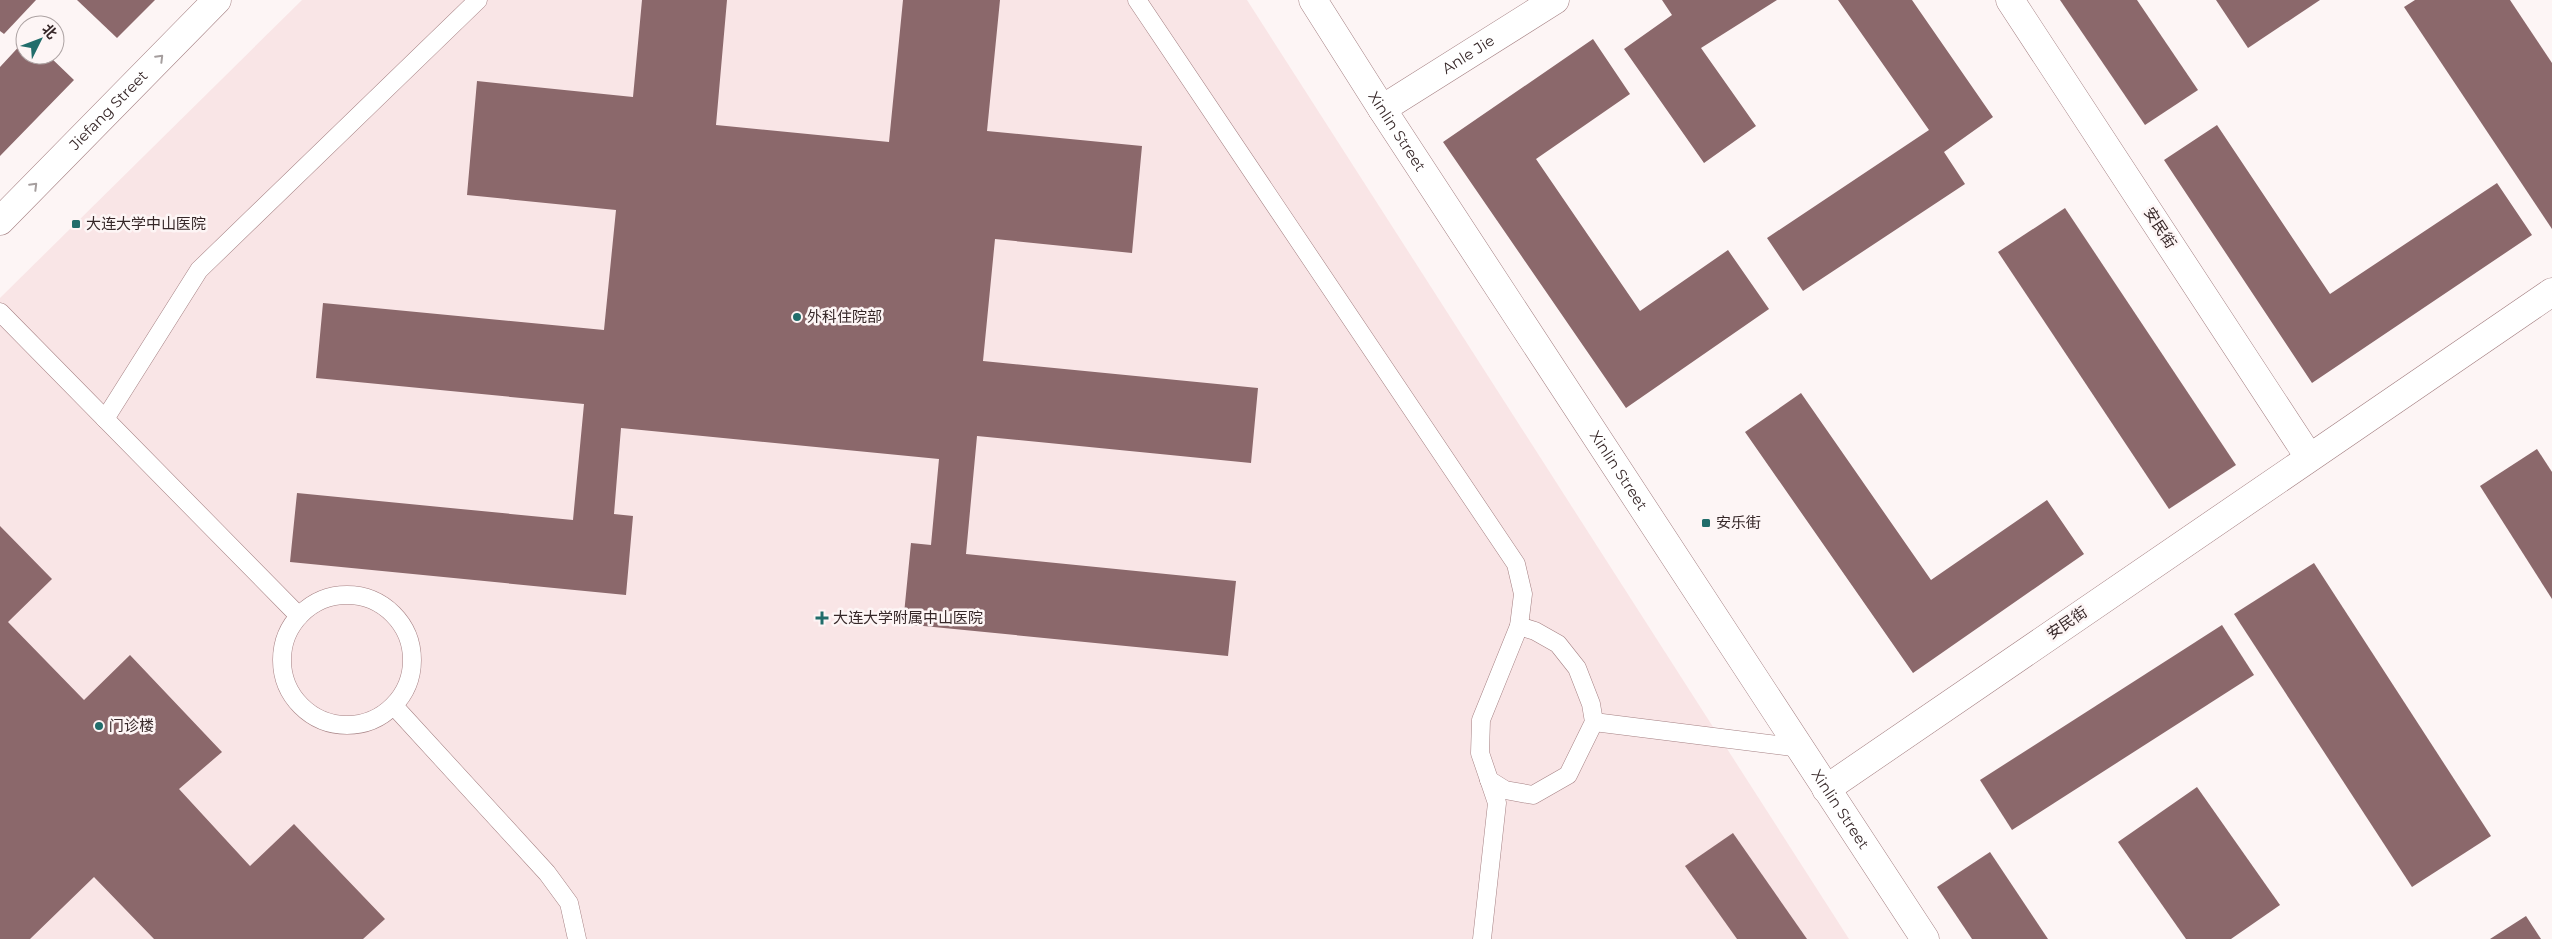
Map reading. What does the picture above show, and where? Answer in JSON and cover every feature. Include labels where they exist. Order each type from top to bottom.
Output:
[{"type":"street","name":"Jiefang Street","points":[[0,221],[217,0]]},
{"type":"street","name":"Xinlin Street","points":[[1313,0],[1382,109],[1926,939]]},
{"type":"street","name":"Anle Jie","points":[[1382,109],[1555,0]]},
{"type":"street","name":"安民街","points":[[2010,0],[2309,457]]},
{"type":"street","name":"安民街","points":[[1826,789],[2552,292]]},
{"type":"lane","points":[[105,419],[199,270],[478,0]]},
{"type":"lane","points":[[1137,0],[1516,564],[1522,594],[1519,626],[1481,720],[1480,753],[1497,803],[1482,939]]},
{"type":"lane","points":[[0,312],[299,616]]},
{"type":"lane","points":[[350,594],[371,598],[390,610],[404,627],[412,647],[413,668],[406,689],[394,706],[377,718],[357,725],[336,724],[316,717],[299,704],[287,686],[282,664],[284,642],[293,622],[308,607],[327,597],[350,594]]},
{"type":"lane","points":[[1488,780],[1505,790],[1533,795],[1568,775],[1594,722],[1591,704],[1577,668],[1558,644],[1535,631],[1519,626]]},
{"type":"lane","points":[[394,706],[547,872],[569,904],[577,939]]},
{"type":"lane","points":[[1594,722],[1801,748]]},
{"type":"shaded area","name":"大连大学附属中山医院","points":[[302,0],[1247,0],[1849,939],[0,939],[0,298]]},
{"type":"building","points":[[0,0],[36,0],[22,15],[15,15],[15,22],[4,34],[0,31]]},
{"type":"building","points":[[77,0],[155,0],[117,38]]},
{"type":"building","name":"外科住院部","points":[[642,0],[727,0],[716,125],[889,142],[903,0],[1000,0],[987,131],[1142,146],[1132,253],[995,239],[983,361],[1258,388],[1251,463],[977,436],[966,554],[1236,581],[1228,656],[903,624],[911,543],[931,545],[939,459],[621,428],[614,514],[633,516],[626,595],[290,562],[297,493],[573,520],[584,404],[316,378],[323,303],[604,330],[616,210],[467,195],[477,81],[633,97]]},
{"type":"building","points":[[1662,0],[1777,0],[1701,48],[1756,126],[1704,163],[1624,49],[1672,15]]},
{"type":"building","points":[[1838,0],[1912,0],[1993,117],[1944,152],[1965,184],[1803,291],[1767,238],[1929,130]]},
{"type":"building","points":[[2060,0],[2137,0],[2198,90],[2145,125]]},
{"type":"building","points":[[2216,0],[2320,0],[2248,48]]},
{"type":"building","points":[[2415,0],[2510,0],[2552,63],[2552,229],[2404,7]]},
{"type":"building","points":[[1593,39],[1630,94],[1536,159],[1640,311],[1728,250],[1769,309],[1626,408],[1443,142]]},
{"type":"building","points":[[15,51],[15,65],[58,65],[74,80],[0,156],[0,67]]},
{"type":"building","points":[[2217,125],[2330,294],[2497,183],[2532,235],[2312,383],[2164,160]]},
{"type":"building","points":[[2065,208],[2236,465],[2169,509],[1998,252]]},
{"type":"building","points":[[1801,393],[1931,580],[2047,500],[2084,554],[1913,673],[1745,432]]},
{"type":"building","points":[[2537,449],[2552,472],[2552,599],[2480,486]]},
{"type":"building","name":"门诊楼","points":[[0,526],[52,579],[8,622],[84,700],[130,655],[222,752],[179,789],[250,866],[294,824],[385,919],[363,939],[154,939],[94,877],[30,939],[0,939]]},
{"type":"building","points":[[2314,563],[2491,836],[2412,887],[2234,614]]},
{"type":"building","points":[[2222,625],[2254,675],[2012,830],[1980,780]]},
{"type":"building","points":[[2197,787],[2280,905],[2231,939],[2186,939],[2118,842]]},
{"type":"building","points":[[1733,833],[1807,939],[1737,939],[1685,866]]},
{"type":"building","points":[[1990,852],[2048,939],[1972,939],[1937,887]]},
{"type":"building","points":[[2526,916],[2541,939],[2490,939]]},
{"type":"place","name":"大连大学中山医院","points":[[76,224]]},
{"type":"place","name":"外科住院部","points":[[797,317]]},
{"type":"place","name":"安乐街","points":[[1706,523]]},
{"type":"place","name":"大连大学附属中山医院","points":[[822,618]]},
{"type":"place","name":"门诊楼","points":[[99,726]]}]
